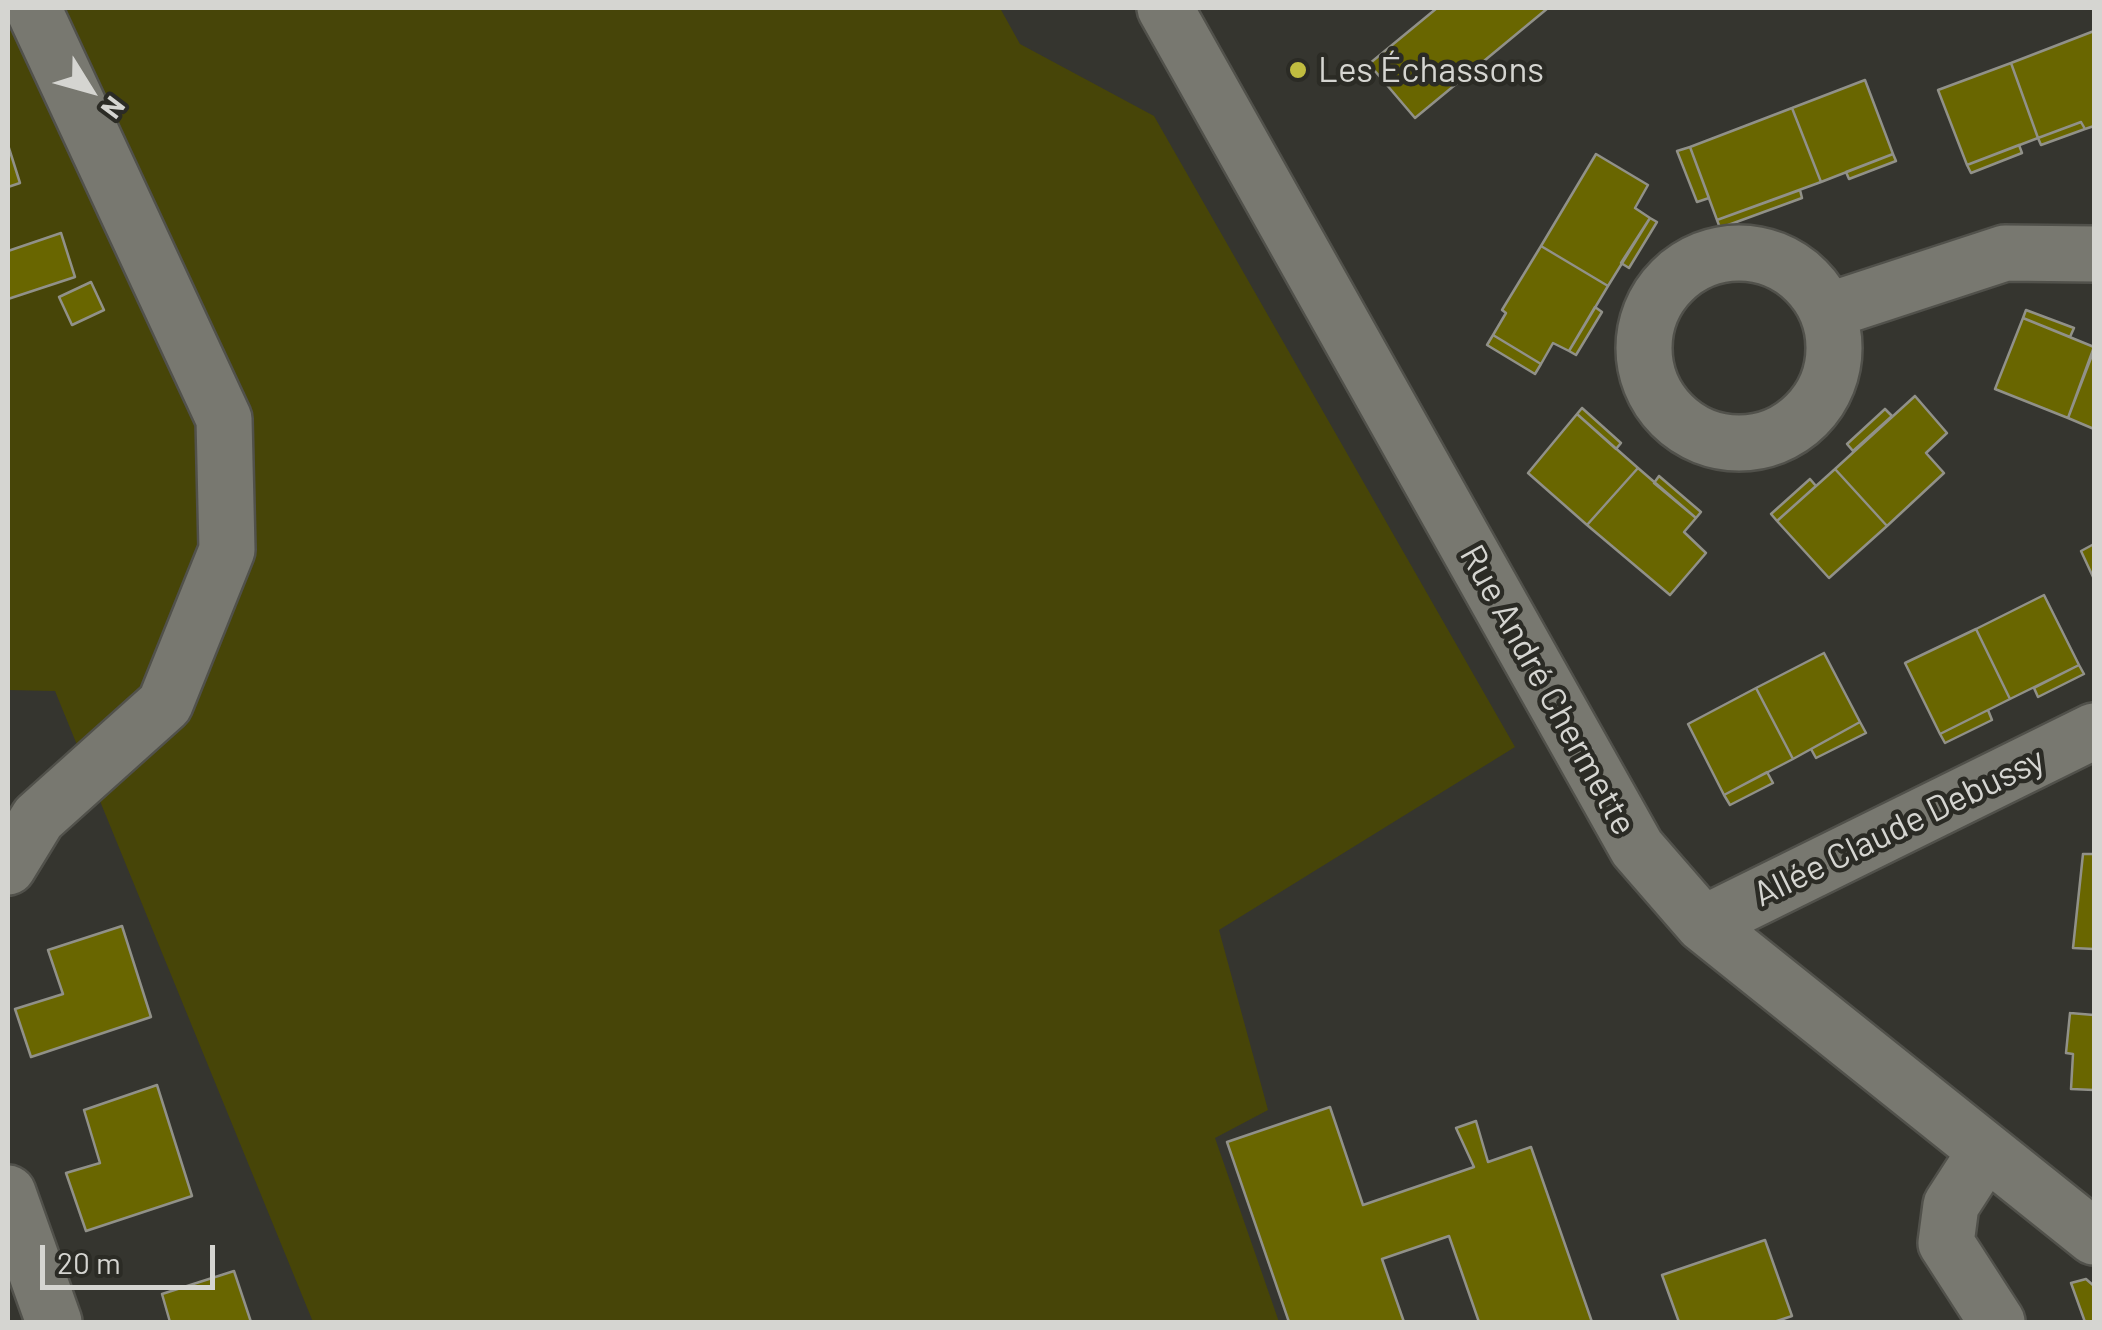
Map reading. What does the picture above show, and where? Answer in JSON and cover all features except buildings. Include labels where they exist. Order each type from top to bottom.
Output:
[{"type":"street","points":[[8,867],[38,818],[164,704],[227,550],[224,419],[33,8]]},
{"type":"street","name":"Rue André Chermette","points":[[1165,8],[1637,848],[1703,924],[2094,1236]]},
{"type":"street","points":[[1828,311],[2005,254],[2094,254]]},
{"type":"street","name":"Allée Claude Debussy","points":[[1703,924],[2094,731]]},
{"type":"street","points":[[1986,1152],[1951,1204],[1946,1243],[1997,1322]]},
{"type":"street","points":[[8,1193],[54,1322]]},
{"type":"shaded area","points":[[8,8],[1000,8],[1020,44],[1154,116],[1515,747],[1219,930],[1268,1110],[1215,1138],[1279,1322],[313,1322],[55,691],[8,690]]},
{"type":"place","name":"Les Échassons","points":[[1298,70]]}]
